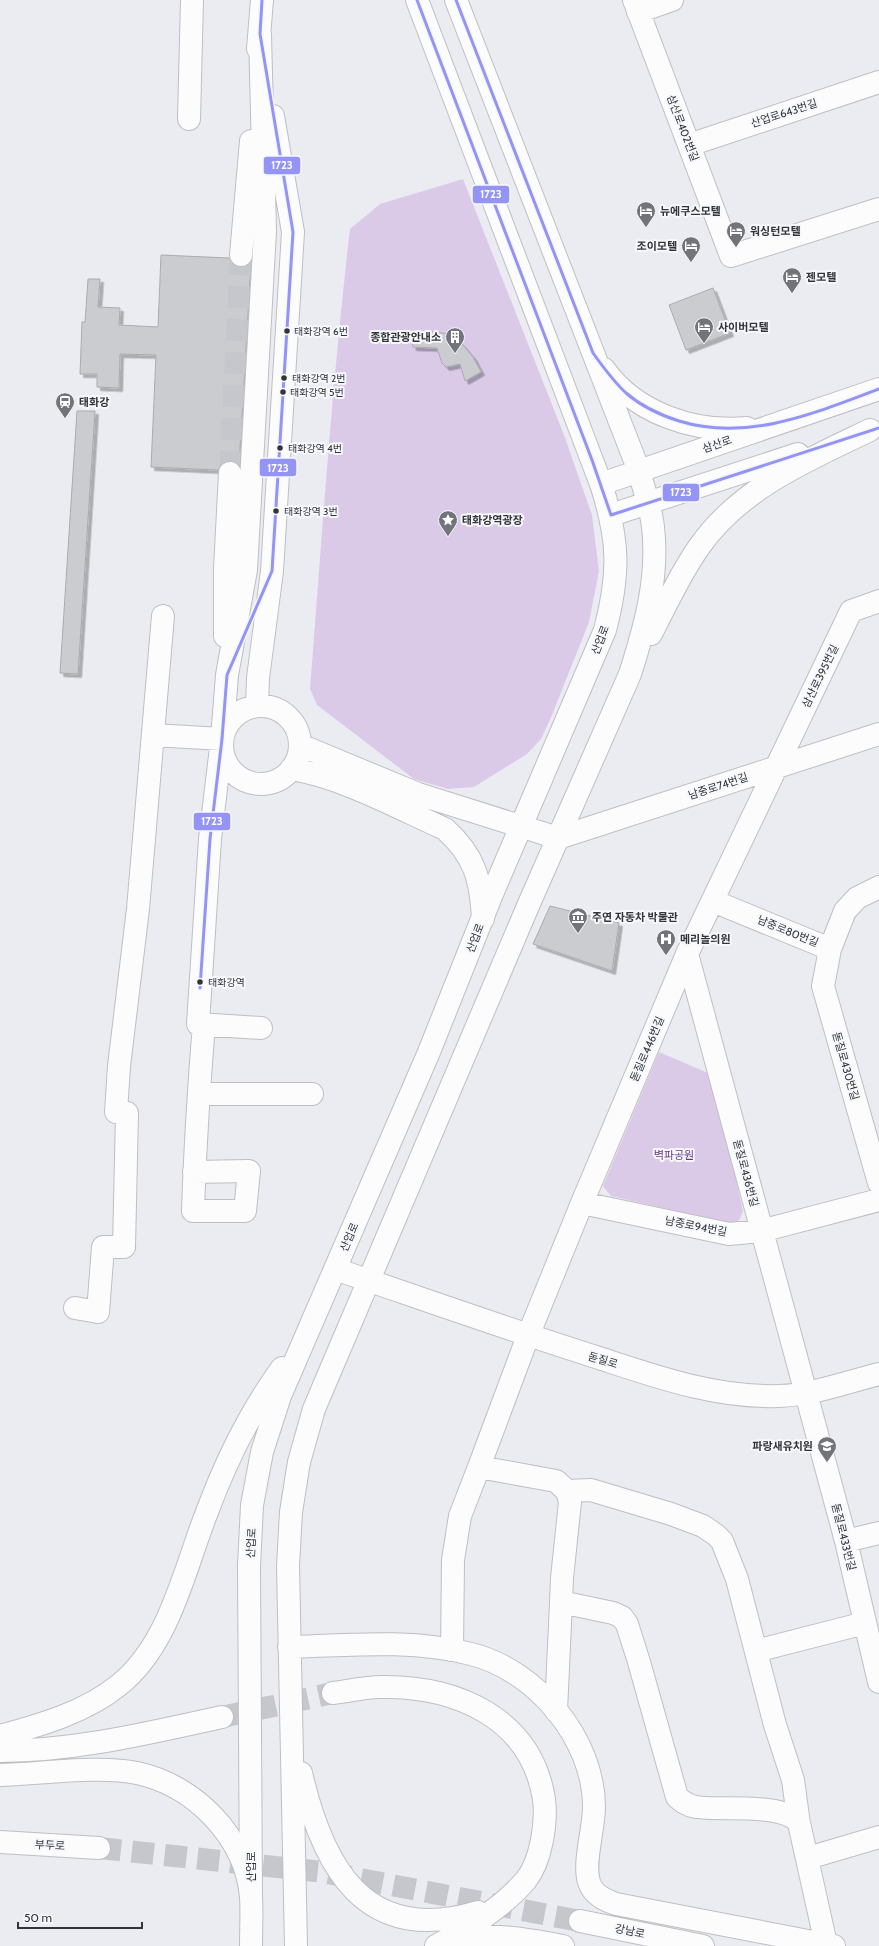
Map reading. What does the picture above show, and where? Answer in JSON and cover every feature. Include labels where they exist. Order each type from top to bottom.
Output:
[{"type":"main road","points":[[189,119],[192,0]]},
{"type":"main road","points":[[241,255],[262,0]]},
{"type":"main road","name":"산업로","points":[[251,1946],[249,1566],[252,1506],[262,1452],[280,1396],[432,1045],[482,919],[605,630],[613,599],[616,566],[615,533],[601,484],[417,0]]},
{"type":"main road","points":[[456,0],[639,471],[648,502],[653,528],[654,568],[650,602],[642,638],[630,674]]},
{"type":"main road","points":[[636,6],[672,0]]},
{"type":"main road","name":"삼산로402번길","points":[[636,6],[731,256],[879,209]]},
{"type":"main road","points":[[257,706],[258,678],[272,571],[293,232],[260,34]]},
{"type":"main road","points":[[260,34],[265,231],[246,570],[227,675],[222,739],[210,839],[198,1024],[261,1028]]},
{"type":"main road","name":"산업로643번길","points":[[689,145],[879,82]]},
{"type":"main road","points":[[593,353],[606,372],[621,388],[638,402],[658,413],[697,425],[719,429],[778,424]]},
{"type":"main road","name":"삼산로","points":[[601,484],[879,389]]},
{"type":"main road","points":[[611,515],[875,429]]},
{"type":"main road","points":[[296,1946],[288,1566],[291,1512],[299,1462],[314,1409],[558,838],[630,674],[684,571],[700,546],[717,525],[741,503],[791,468],[875,429]]},
{"type":"main road","points":[[227,675],[224,617],[230,473]]},
{"type":"main road","points":[[227,675],[272,571]]},
{"type":"main road","name":"삼산로395번길","points":[[776,767],[851,612],[879,601]]},
{"type":"main road","points":[[75,1308],[98,1312],[103,1247],[124,1247],[127,1113],[116,1112],[119,1066],[138,909],[163,616]]},
{"type":"main road","points":[[257,706],[270,706],[283,712],[292,721],[298,732],[300,745],[298,758],[291,769],[282,778],[270,783],[257,783],[245,780],[234,774],[226,764],[222,752],[222,739],[226,727],[234,716],[245,709],[257,706]]},
{"type":"main road","name":"남중로74번길","points":[[558,838],[879,734]]},
{"type":"main road","points":[[153,735],[222,739]]},
{"type":"main road","points":[[300,745],[418,794],[558,838]]},
{"type":"main road","name":"돋질로446번길","points":[[452,1650],[453,1560],[460,1516],[528,1336],[582,1203],[687,954],[776,767]]},
{"type":"main road","points":[[291,769],[313,772],[445,829],[466,851],[477,873],[482,895],[482,919]]},
{"type":"main road","name":"남중로80번길","points":[[713,901],[830,949],[845,911],[857,898],[879,887]]},
{"type":"main road","name":"돋질로430번길","points":[[830,949],[823,986],[879,1183]]},
{"type":"main road","name":"돋질로436번길","points":[[687,954],[761,1231],[806,1392]]},
{"type":"main road","points":[[194,1172],[204,1024]]},
{"type":"main road","points":[[199,1094],[312,1094]]},
{"type":"main road","name":"남중로94번길","points":[[582,1203],[729,1234],[761,1231],[879,1200]]},
{"type":"main road","name":"돋질로","points":[[335,1269],[528,1336],[689,1386],[735,1393],[779,1396],[806,1392],[879,1374]]},
{"type":"main road","points":[[0,1736],[52,1720],[100,1698],[119,1685],[136,1668],[162,1627],[218,1483],[245,1425],[262,1395],[304,1340]]},
{"type":"main road","name":"돋질로433번길","points":[[806,1392],[846,1541],[879,1682]]},
{"type":"main road","points":[[479,1467],[556,1481],[568,1492],[570,1502],[562,1578],[556,1711]]},
{"type":"main road","points":[[290,1647],[397,1645],[452,1650],[472,1654],[511,1671],[532,1686],[556,1711],[576,1740],[590,1776],[594,1806],[588,1873],[590,1886],[598,1895],[616,1904],[830,1945],[799,1824],[793,1780],[775,1725],[731,1562],[722,1541],[716,1534],[703,1526],[671,1514],[591,1490],[568,1492]]},
{"type":"main road","points":[[846,1541],[879,1533]]},
{"type":"main road","points":[[561,1602],[613,1613],[622,1617],[627,1624],[677,1797],[684,1803],[695,1807],[728,1807],[784,1813],[794,1818],[799,1824]]},
{"type":"main road","points":[[756,1651],[865,1623]]},
{"type":"main road","points":[[333,1693],[381,1687],[422,1689],[460,1698],[489,1712],[515,1736],[532,1759],[541,1785],[545,1808],[544,1831],[538,1856],[527,1879],[508,1898],[475,1922],[438,1945]]},
{"type":"main road","points":[[0,1751],[66,1747],[116,1739],[222,1717]]},
{"type":"main road","points":[[291,1718],[305,1791],[325,1849],[336,1870],[352,1891],[391,1916],[414,1921],[437,1922],[468,1916],[508,1898]]},
{"type":"main road","points":[[0,1775],[110,1771],[136,1773],[175,1787],[192,1797],[219,1823],[239,1856],[251,1896]]},
{"type":"main road","points":[[808,1858],[879,1837]]},
{"type":"main road","name":"부두로","points":[[0,1842],[99,1848]]},
{"type":"main road","name":"강남로","points":[[580,1921],[703,1946]]},
{"type":"main road","points":[[438,1945],[466,1937],[497,1936],[563,1946]]},
{"type":"green space","name":"태화강역광장","points":[[463,179],[564,435],[592,515],[599,571],[589,622],[541,739],[527,754],[474,787],[448,789],[414,779],[317,705],[310,689],[333,401],[350,229],[380,204]]},
{"type":"green space","name":"벽파공원","points":[[659,1052],[708,1073],[730,1153],[743,1211],[740,1219],[733,1224],[611,1196],[603,1186]]},
{"type":"building","points":[[161,255],[229,258],[234,265],[240,267],[251,263],[239,465],[230,461],[224,462],[218,470],[151,467],[156,355],[120,354],[119,388],[97,387],[97,374],[80,374],[82,322],[85,322],[88,279],[100,279],[98,307],[120,308],[119,325],[158,327]]},
{"type":"building","points":[[713,288],[730,333],[686,350],[669,305]]},
{"type":"building","name":"종합관광안내소","points":[[431,331],[449,334],[462,344],[473,357],[481,372],[465,381],[460,364],[446,367],[442,363],[437,348],[413,347],[410,335]]},
{"type":"building","points":[[77,411],[95,411],[78,674],[60,673]]},
{"type":"building","name":"주연 자동차 박물관","points":[[550,906],[619,923],[612,971],[533,944]]},
{"type":"tunnel","points":[[230,473],[241,255]]},
{"type":"tunnel","points":[[222,1717],[333,1693]]},
{"type":"tunnel","points":[[99,1848],[323,1872],[580,1921]]},
{"type":"transit line","name":"1723","points":[[200,988],[210,839],[222,739],[227,675],[272,571],[293,232],[260,34],[262,0]]},
{"type":"transit line","name":"1723","points":[[417,0],[592,460],[611,515],[879,428]]},
{"type":"transit line","name":"1723","points":[[456,0],[593,353],[612,379],[626,393],[644,406],[672,419],[705,427],[730,428],[781,422],[830,407],[879,389]]},
{"type":"place","name":"뉴에쿠스모텔","points":[[646,228]]},
{"type":"place","name":"워싱턴모텔","points":[[736,248]]},
{"type":"place","name":"조이모텔","points":[[691,263]]},
{"type":"place","name":"젠모텔","points":[[792,294]]},
{"type":"place","name":"태화강역 6번","points":[[287,331]]},
{"type":"place","name":"사이버모텔","points":[[704,344]]},
{"type":"place","name":"종합관광안내소","points":[[455,354]]},
{"type":"place","name":"태화강역 2번","points":[[284,378]]},
{"type":"place","name":"태화강역 5번","points":[[283,392]]},
{"type":"place","name":"태화강","points":[[65,419]]},
{"type":"place","name":"태화강역 4번","points":[[280,448]]},
{"type":"place","name":"태화강역 3번","points":[[276,511]]},
{"type":"place","name":"태화강역광장","points":[[448,537]]},
{"type":"place","name":"주연 자동차 박물관","points":[[578,934]]},
{"type":"place","name":"메리놀의원","points":[[666,956]]},
{"type":"place","name":"태화강역","points":[[200,982]]},
{"type":"place","name":"파랑새유치원","points":[[827,1463]]}]
